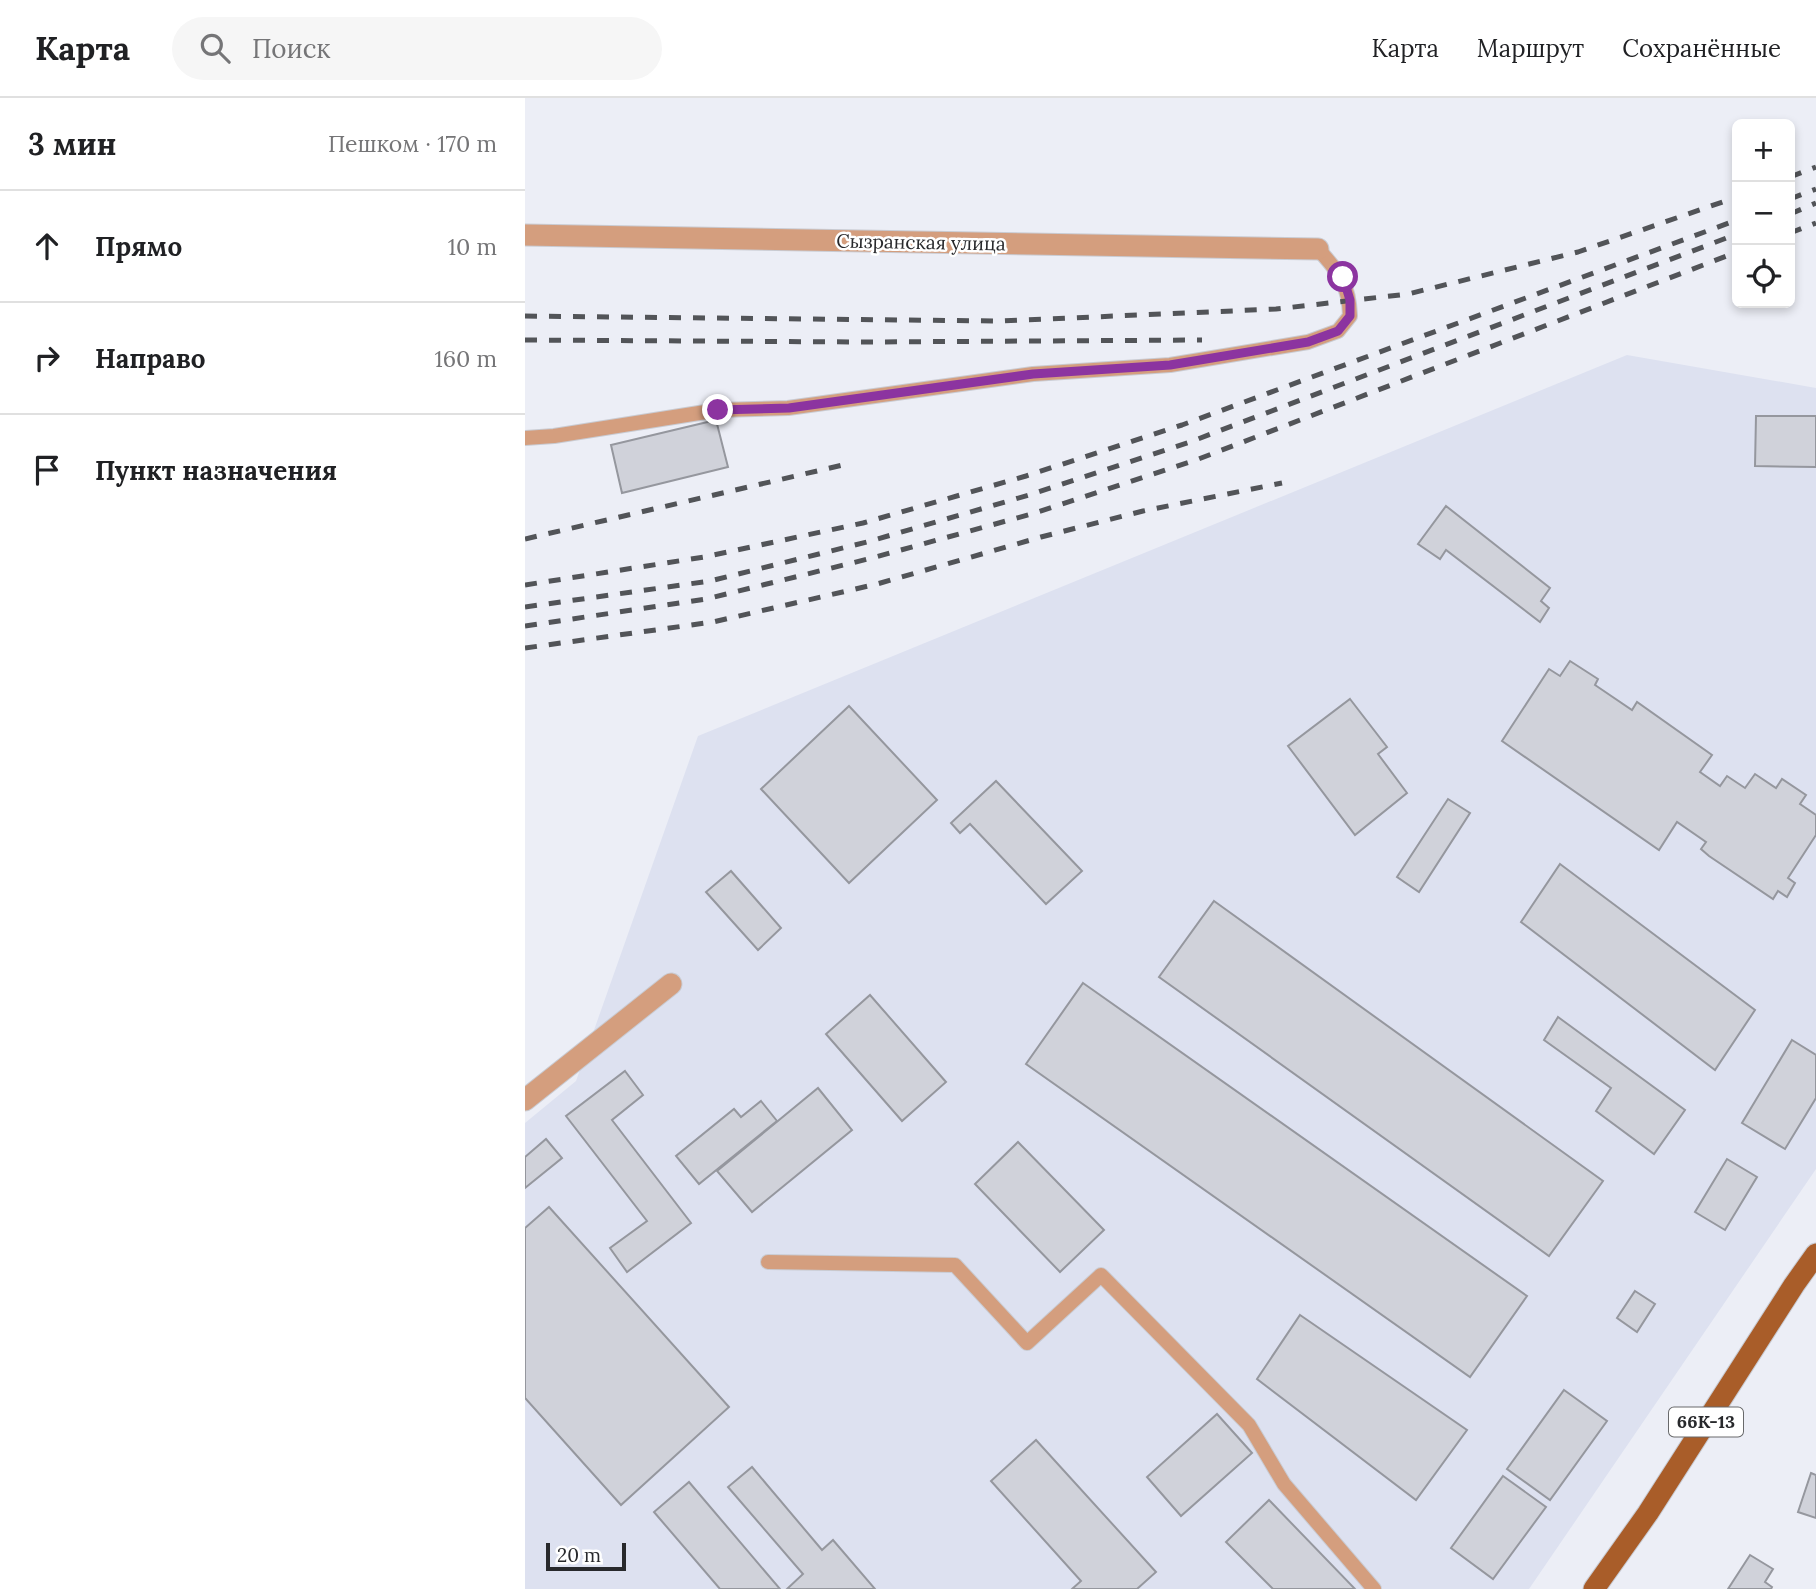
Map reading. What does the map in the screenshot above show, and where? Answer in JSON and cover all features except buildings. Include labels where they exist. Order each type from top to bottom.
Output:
[{"type":"main road","name":"66К-13","points":[[1594,1589],[1648,1513],[1816,1254]]},
{"type":"street","name":"Сызранская улица","points":[[525,235],[1318,249]]},
{"type":"street","points":[[525,1100],[671,984]]},
{"type":"lane","points":[[525,438],[554,436],[718,410],[789,408],[1033,374],[1170,365],[1308,342],[1338,331],[1350,316],[1350,300],[1343,277],[1318,249]]},
{"type":"lane","points":[[768,1262],[955,1265],[1027,1343],[1101,1275],[1249,1425],[1284,1484],[1374,1589]]},
{"type":"shaded area","points":[[1627,355],[1816,388],[1816,1169],[1529,1589],[525,1589],[525,1123],[576,1081],[698,736]]},
{"type":"railway","points":[[1795,175],[1816,167]]},
{"type":"railway","points":[[1795,197],[1816,189]]},
{"type":"railway","points":[[525,316],[1001,321],[1276,309],[1408,294],[1578,252],[1732,199]]},
{"type":"railway","points":[[1795,212],[1816,203]]},
{"type":"railway","points":[[525,585],[704,557],[863,523],[1026,476],[1182,425],[1732,222]]},
{"type":"railway","points":[[1795,231],[1816,223]]},
{"type":"railway","points":[[525,607],[710,581],[867,542],[1029,495],[1190,442],[1732,236]]},
{"type":"railway","points":[[525,626],[706,599],[872,558],[1035,513],[1196,460],[1732,254]]},
{"type":"railway","points":[[525,340],[1202,340]]},
{"type":"railway","points":[[525,539],[847,464]]},
{"type":"railway","points":[[525,648],[713,622],[877,584],[1143,511],[1282,483]]},
{"type":"route","points":[[718,410],[789,408],[1033,374],[1170,365],[1308,342],[1338,331],[1350,316],[1350,300],[1343,277]]}]
